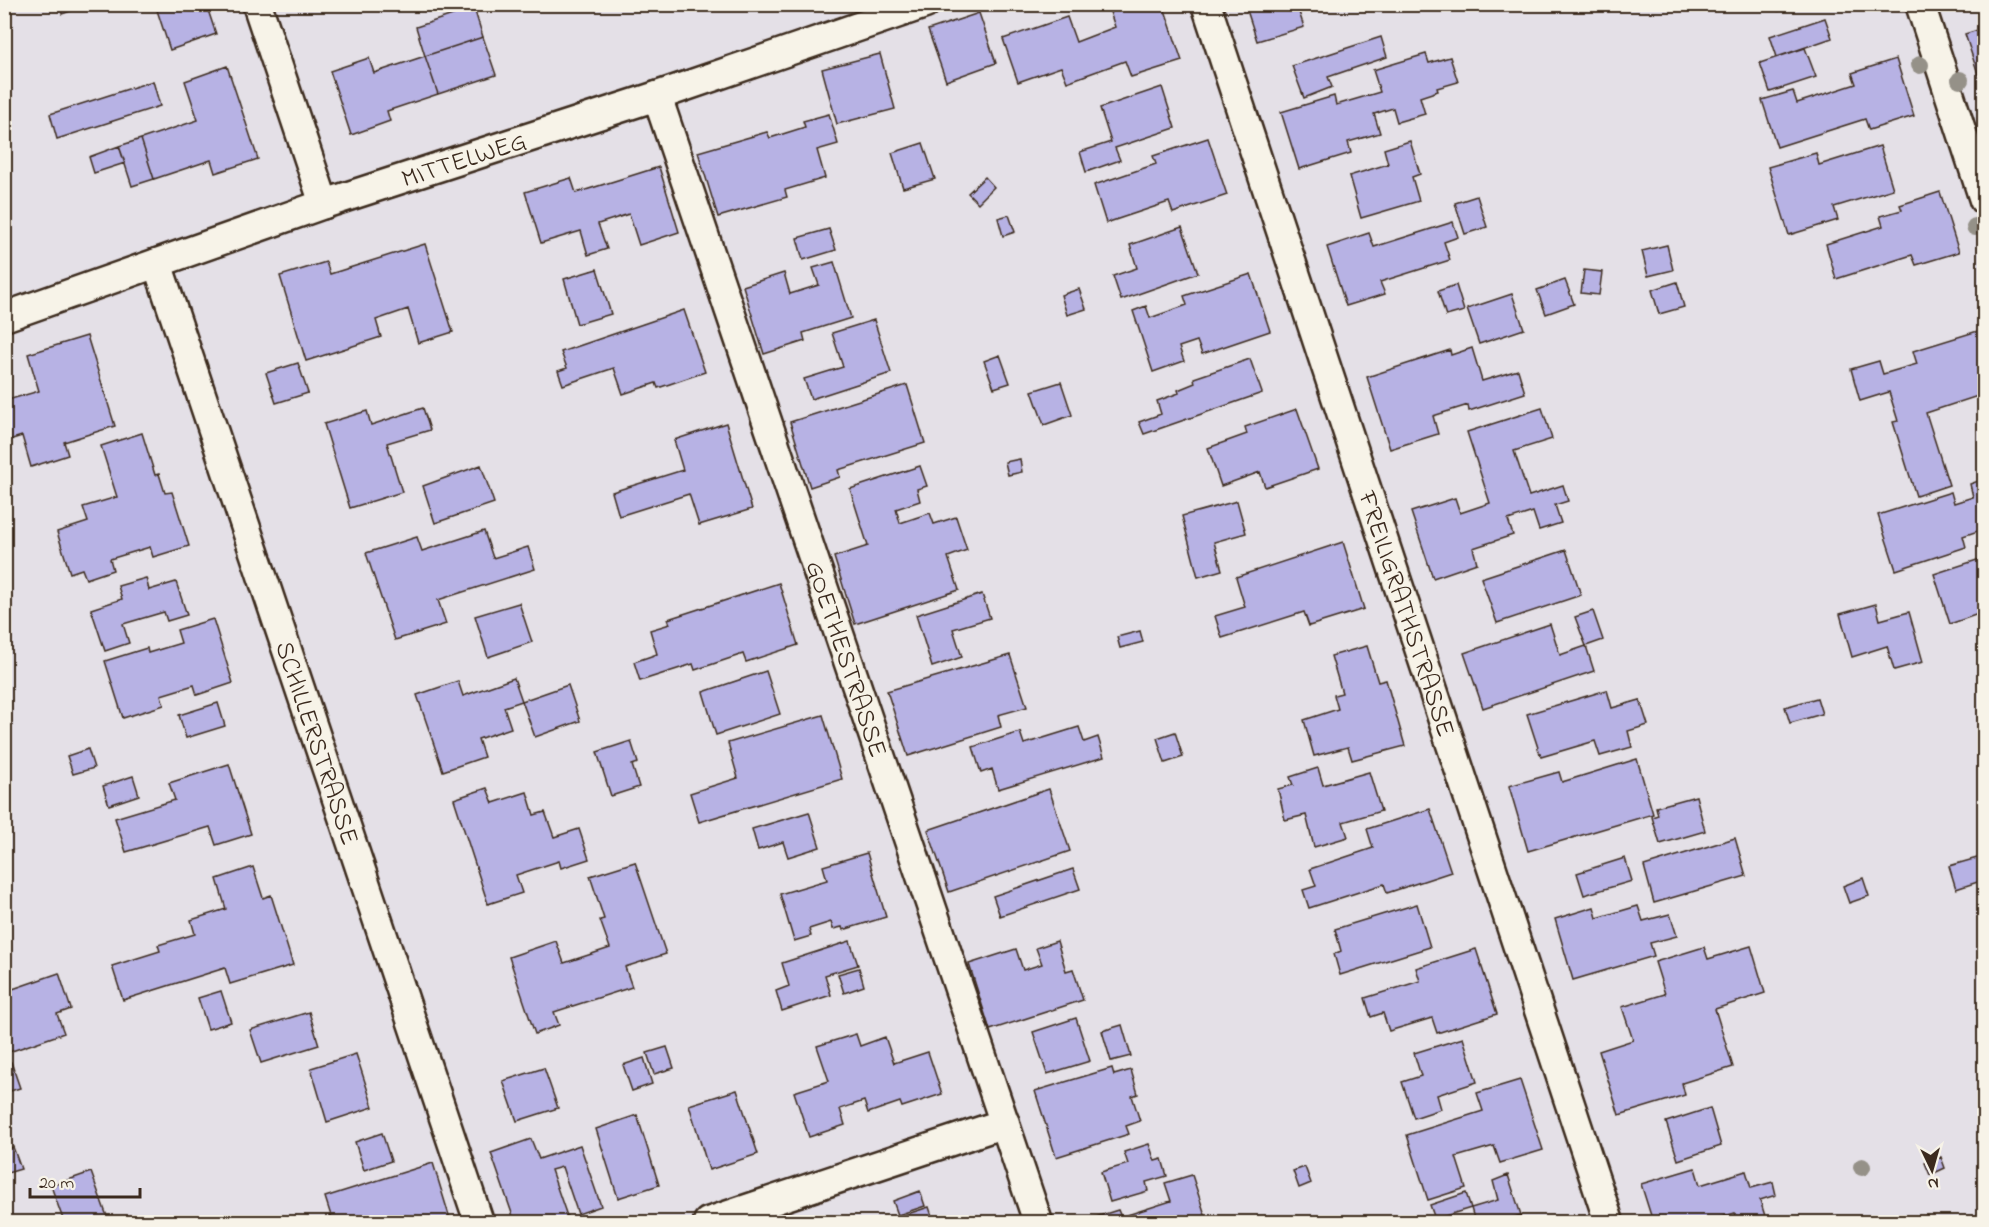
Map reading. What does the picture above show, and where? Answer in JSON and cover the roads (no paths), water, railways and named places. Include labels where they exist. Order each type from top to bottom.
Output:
[{"type":"street","points":[[257,4],[324,204]]},
{"type":"street","name":"MITTELWEG","points":[[4,317],[324,204],[657,96],[925,4]]},
{"type":"street","name":"FREILIGRATHSTRASSE","points":[[1206,4],[1609,1222]]},
{"type":"street","points":[[1920,4],[1984,200]]},
{"type":"street","name":"GOETHESTRASSE","points":[[657,96],[1038,1222]]},
{"type":"street","name":"SCHILLERSTRASSE","points":[[157,263],[479,1222]]},
{"type":"street","points":[[708,1222],[1005,1123]]}]
